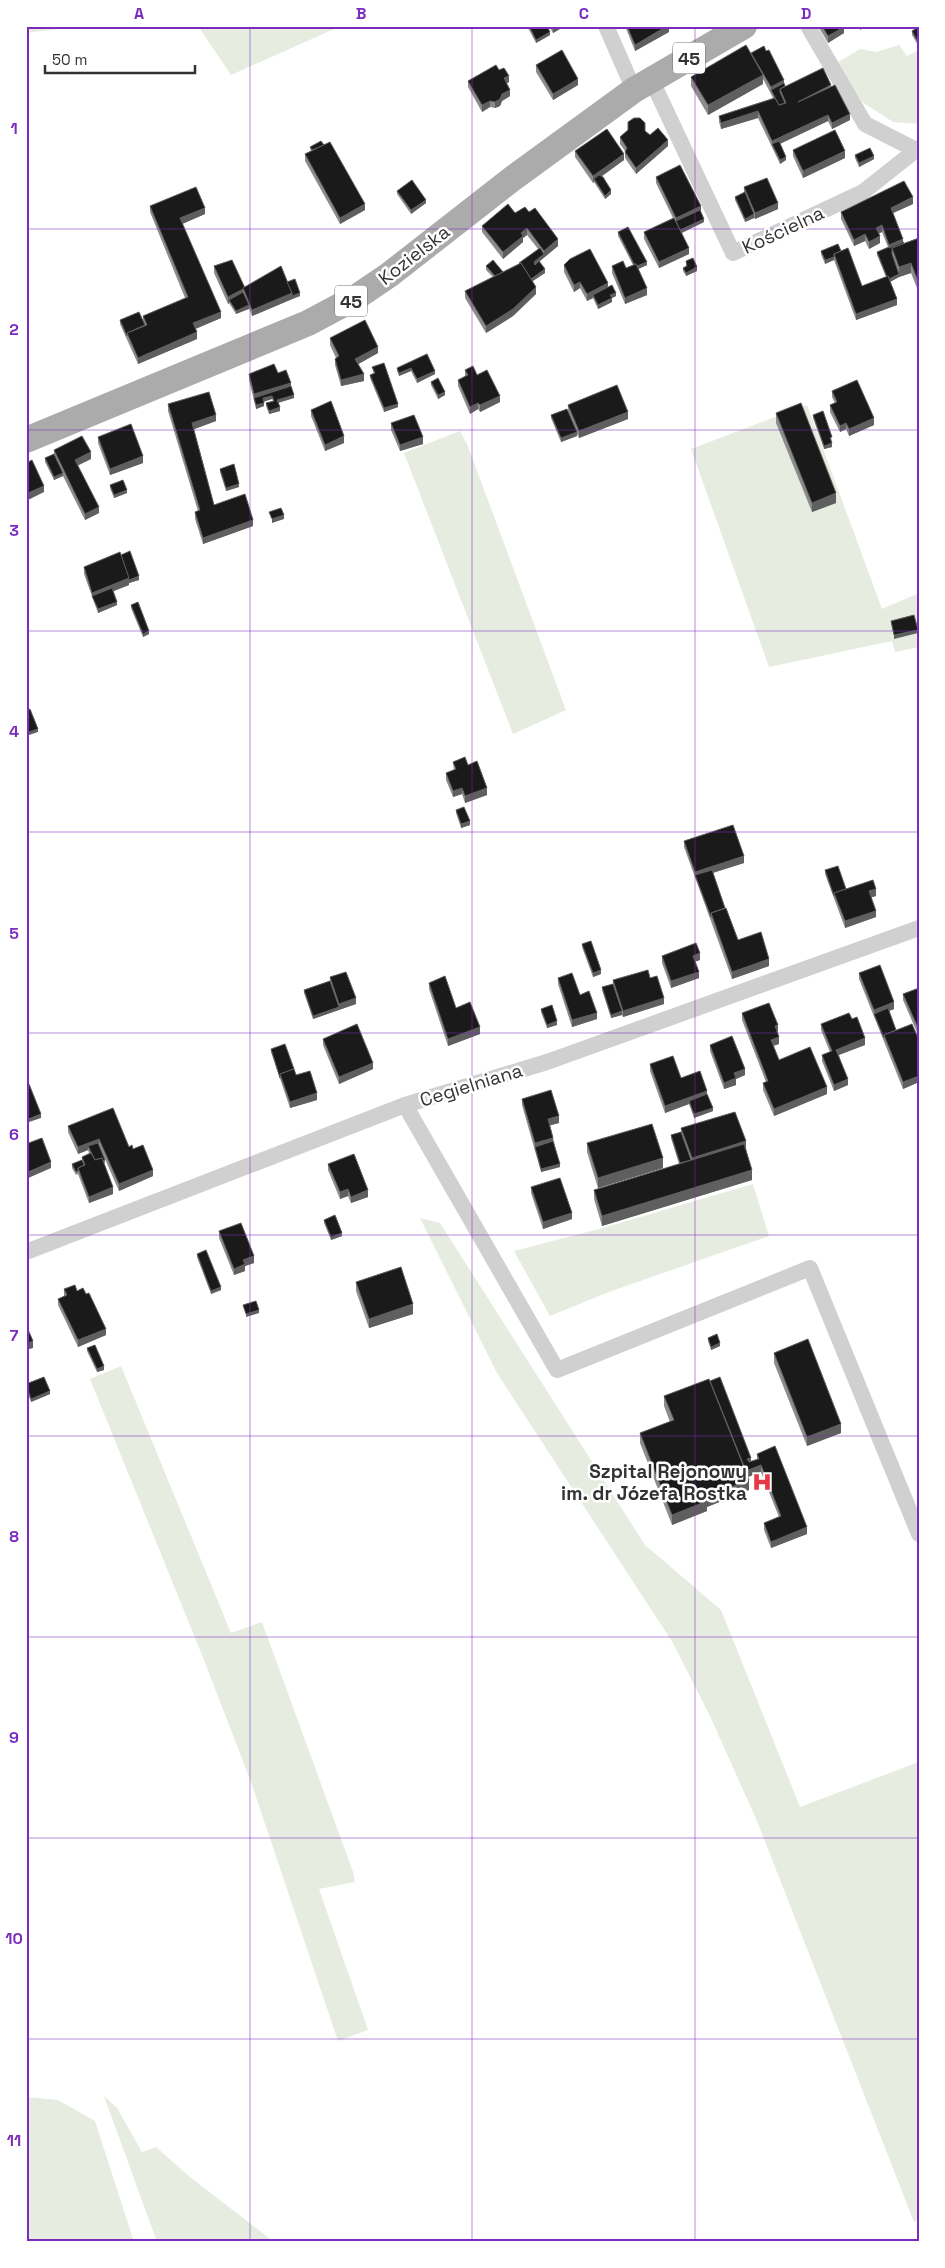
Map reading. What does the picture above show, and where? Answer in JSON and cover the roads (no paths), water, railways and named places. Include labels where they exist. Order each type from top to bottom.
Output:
[{"type":"main road","name":"Kozielska","points":[[26,440],[300,327],[355,298],[389,275],[512,179],[643,84],[744,26]]},
{"type":"street","points":[[606,26],[643,84]]},
{"type":"street","name":"Kościelna","points":[[643,84],[733,253],[863,192],[918,149],[865,124],[808,26]]},
{"type":"street","name":"Cegielniana","points":[[26,1252],[405,1105],[547,1062],[919,928]]},
{"type":"street","points":[[405,1105],[557,1370],[810,1268],[919,1534]]},
{"type":"place","name":"Szpital Rejonowy im. dr Józefa Rostka","points":[[762,1482]]}]
